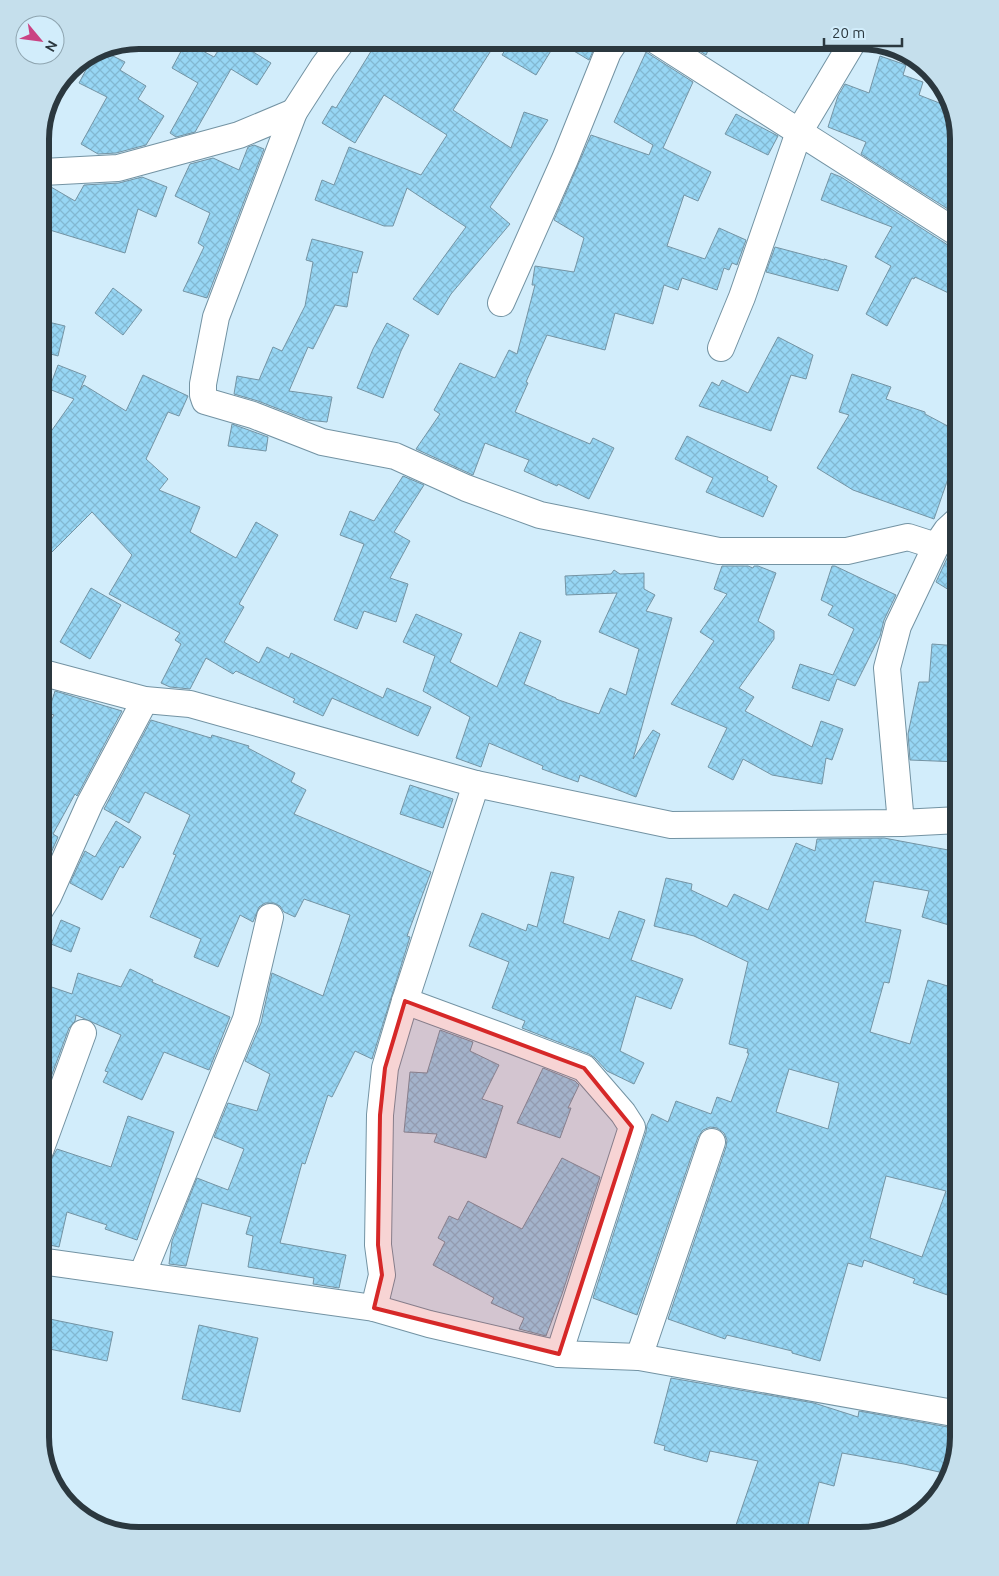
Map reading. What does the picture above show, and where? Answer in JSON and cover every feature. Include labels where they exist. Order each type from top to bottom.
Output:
[{"type":"street","points":[[336,49],[294,112],[216,317],[203,384],[205,402],[253,415],[322,442],[395,456],[466,488],[540,515],[719,551],[848,551],[908,536],[936,546]]},
{"type":"street","points":[[501,303],[565,159],[610,49]]},
{"type":"street","points":[[669,49],[950,228]]},
{"type":"street","points":[[721,348],[742,297],[799,132],[849,49]]},
{"type":"street","points":[[49,172],[118,168],[238,136],[294,112]]},
{"type":"street","points":[[902,823],[887,668],[898,626],[936,546],[950,527]]},
{"type":"street","points":[[49,674],[145,700],[190,704],[476,784],[671,825],[902,823],[950,820]]},
{"type":"street","points":[[49,895],[90,803],[145,700]]},
{"type":"street","points":[[374,1308],[382,1275],[378,1245],[380,1115],[385,1068],[476,784]]},
{"type":"street","points":[[142,1275],[246,1019],[270,917]]},
{"type":"street","points":[[405,1002],[584,1068],[623,1113],[632,1127],[559,1354]]},
{"type":"street","points":[[49,1127],[83,1034]]},
{"type":"street","points":[[638,1357],[712,1142]]},
{"type":"street","points":[[49,1261],[374,1308],[429,1324],[559,1354],[638,1357],[950,1412]]},
{"type":"highlighted area","points":[[405,1001],[584,1068],[632,1127],[559,1354],[374,1308],[382,1275],[378,1245],[380,1115],[385,1068]]},
{"type":"building","points":[[182,49],[199,49],[214,57],[219,49],[250,49],[271,63],[257,85],[231,69],[195,132],[176,137],[170,133],[198,83],[172,68]]},
{"type":"building","points":[[372,49],[492,49],[453,110],[511,148],[524,112],[548,120],[490,207],[510,224],[451,294],[438,315],[413,299],[466,227],[407,188],[393,226],[384,226],[315,200],[322,180],[334,185],[349,147],[421,175],[447,135],[384,95],[355,143],[322,123],[332,106],[336,108]]},
{"type":"building","points":[[506,49],[552,49],[536,75],[502,55]]},
{"type":"building","points":[[570,49],[594,49],[589,60]]},
{"type":"building","points":[[697,49],[709,49],[706,55]]},
{"type":"building","points":[[646,52],[693,82],[663,148],[711,172],[698,201],[684,195],[667,246],[705,259],[719,228],[746,240],[737,265],[732,263],[729,270],[724,268],[717,290],[682,278],[678,290],[664,285],[653,324],[615,313],[605,350],[547,335],[515,412],[590,444],[593,438],[614,448],[589,499],[558,484],[557,486],[524,471],[529,460],[485,443],[473,475],[416,449],[440,414],[434,410],[460,363],[495,378],[509,350],[517,354],[535,285],[532,285],[535,266],[574,272],[584,238],[554,220],[591,135],[649,155],[653,145],[614,122]]},
{"type":"building","points":[[109,54],[125,62],[120,70],[146,86],[138,99],[164,116],[146,145],[116,153],[98,154],[81,144],[107,97],[79,83],[89,64],[99,58]]},
{"type":"building","points":[[880,56],[906,65],[903,75],[923,82],[919,95],[943,104],[947,116],[950,139],[950,210],[861,154],[866,142],[828,127],[838,96],[845,84],[869,93]]},
{"type":"building","points":[[736,114],[778,136],[768,155],[725,134]]},
{"type":"building","points":[[254,145],[264,149],[207,298],[183,291],[204,247],[198,243],[210,213],[175,196],[190,164],[213,158],[239,170],[248,147]]},
{"type":"building","points":[[831,173],[841,177],[950,246],[950,294],[915,277],[914,279],[912,278],[887,326],[866,314],[891,266],[875,257],[892,227],[821,200]]},
{"type":"building","points":[[142,177],[167,187],[156,217],[138,209],[125,253],[49,230],[49,187],[75,201],[84,185],[119,183]]},
{"type":"building","points":[[312,239],[363,252],[357,273],[353,272],[347,307],[335,305],[313,349],[308,347],[289,391],[332,397],[327,422],[307,420],[234,394],[237,376],[259,380],[273,347],[282,351],[305,306],[313,262],[306,260]]},
{"type":"building","points":[[775,247],[847,266],[838,291],[766,272]]},
{"type":"building","points":[[113,288],[142,310],[123,335],[95,313]]},
{"type":"building","points":[[49,322],[65,326],[58,356],[49,354]]},
{"type":"building","points":[[387,323],[409,335],[383,398],[357,388],[373,349]]},
{"type":"building","points":[[778,337],[813,355],[806,379],[791,375],[771,431],[699,406],[712,382],[719,386],[722,380],[748,393]]},
{"type":"building","points":[[58,365],[86,376],[80,390],[84,385],[126,411],[143,375],[188,396],[179,416],[168,412],[146,459],[168,479],[159,490],[200,507],[190,532],[236,558],[256,522],[278,535],[239,604],[244,607],[224,642],[259,663],[267,647],[289,658],[291,653],[383,698],[387,688],[431,707],[418,736],[332,698],[323,716],[293,702],[295,699],[236,671],[233,674],[206,658],[190,689],[170,687],[161,683],[181,644],[175,640],[180,633],[109,594],[132,555],[92,512],[49,555],[49,434],[74,399],[49,389]]},
{"type":"building","points":[[852,374],[891,387],[886,399],[925,412],[925,414],[950,427],[950,473],[934,519],[853,490],[817,468],[849,415],[839,412]]},
{"type":"building","points":[[232,424],[268,437],[266,451],[228,446]]},
{"type":"building","points":[[687,436],[768,477],[767,480],[777,486],[763,517],[706,492],[713,478],[675,459]]},
{"type":"building","points":[[403,476],[424,485],[394,532],[410,541],[390,578],[408,584],[396,622],[364,611],[357,629],[334,620],[364,544],[340,535],[350,511],[374,521]]},
{"type":"building","points":[[950,552],[950,591],[936,582]]},
{"type":"building","points":[[722,566],[748,566],[753,568],[758,566],[776,573],[758,621],[774,631],[774,639],[739,688],[754,697],[745,711],[812,747],[821,721],[843,729],[832,760],[826,758],[822,784],[772,775],[743,759],[733,780],[708,767],[727,728],[671,704],[714,641],[700,632],[727,594],[714,589]]},
{"type":"building","points":[[832,566],[896,595],[884,620],[880,636],[855,686],[837,679],[829,701],[792,688],[800,664],[833,675],[854,629],[828,615],[833,606],[821,600]]},
{"type":"building","points":[[614,570],[620,574],[644,573],[644,589],[655,595],[646,611],[672,618],[633,759],[653,730],[660,734],[636,797],[580,775],[578,782],[542,769],[543,766],[489,743],[481,767],[456,758],[470,717],[423,691],[435,656],[403,642],[416,614],[462,634],[450,662],[497,687],[520,632],[541,641],[524,684],[556,699],[599,714],[610,688],[626,695],[639,649],[599,632],[617,593],[566,595],[565,576],[611,574]]},
{"type":"building","points":[[91,588],[121,605],[90,659],[60,642]]},
{"type":"building","points":[[932,644],[950,645],[950,762],[910,760],[908,734],[919,682],[929,682]]},
{"type":"building","points":[[55,691],[122,711],[77,796],[75,794],[53,834],[58,837],[49,858],[49,724],[54,715],[49,713]]},
{"type":"building","points":[[151,720],[211,738],[212,735],[249,746],[248,748],[295,773],[291,782],[306,790],[294,814],[431,872],[407,936],[410,937],[372,1059],[355,1051],[332,1097],[328,1095],[305,1164],[302,1163],[280,1243],[346,1255],[339,1288],[313,1284],[314,1278],[248,1267],[253,1236],[246,1234],[251,1217],[202,1203],[186,1266],[169,1264],[172,1241],[197,1178],[228,1190],[244,1149],[214,1137],[228,1103],[257,1111],[270,1074],[245,1061],[261,1023],[272,973],[323,996],[350,915],[304,899],[295,917],[284,912],[280,906],[274,903],[265,903],[259,907],[253,922],[240,915],[218,967],[194,957],[201,939],[150,917],[176,855],[173,854],[190,815],[145,792],[129,823],[104,809]]},
{"type":"building","points":[[410,785],[453,799],[443,828],[400,814]]},
{"type":"building","points":[[116,821],[141,837],[123,868],[120,866],[102,900],[70,883],[85,851],[95,857]]},
{"type":"building","points":[[884,838],[950,850],[950,925],[922,917],[929,891],[874,881],[865,922],[901,930],[889,983],[884,982],[870,1032],[910,1044],[928,980],[950,987],[947,1000],[950,1001],[950,1296],[913,1283],[915,1279],[864,1260],[862,1267],[848,1263],[820,1361],[792,1353],[792,1351],[727,1335],[725,1339],[668,1319],[726,1147],[727,1140],[724,1133],[717,1128],[710,1127],[703,1130],[698,1137],[637,1315],[593,1298],[652,1114],[668,1122],[676,1101],[711,1114],[717,1097],[731,1102],[749,1053],[747,1053],[748,1049],[729,1044],[748,962],[694,936],[654,926],[666,878],[692,884],[691,890],[727,907],[734,894],[768,910],[796,843],[815,851],[817,839]],"holes":[[[789,1069],[839,1083],[828,1129],[776,1112]],[[886,1176],[946,1191],[922,1257],[870,1238]]]},
{"type":"building","points":[[551,872],[574,877],[563,923],[609,939],[619,911],[645,920],[631,960],[683,979],[671,1009],[636,996],[620,1051],[644,1063],[634,1084],[607,1071],[589,1054],[522,1028],[525,1021],[492,1008],[509,962],[469,946],[482,913],[526,931],[528,924],[537,927]]},
{"type":"building","points":[[61,920],[80,928],[71,952],[51,944]]},
{"type":"building","points":[[130,969],[153,980],[152,982],[230,1017],[209,1070],[164,1052],[142,1100],[103,1082],[108,1072],[105,1071],[121,1035],[76,1015],[75,1021],[69,1028],[49,1082],[49,986],[72,994],[78,973],[121,987]]},
{"type":"building","points":[[440,1030],[473,1042],[470,1051],[499,1065],[482,1099],[503,1106],[486,1158],[434,1142],[437,1134],[404,1132],[410,1072],[427,1073]]},
{"type":"building","points":[[543,1068],[575,1081],[579,1085],[568,1108],[571,1108],[560,1138],[517,1123]]},
{"type":"building","points":[[128,1116],[174,1132],[137,1240],[105,1229],[107,1225],[67,1212],[59,1247],[49,1245],[49,1162],[57,1149],[111,1167]]},
{"type":"building","points":[[562,1158],[600,1177],[562,1294],[546,1336],[519,1329],[524,1318],[491,1303],[494,1298],[433,1265],[445,1242],[438,1238],[449,1216],[458,1220],[468,1201],[522,1229]]},
{"type":"building","points":[[49,1319],[113,1332],[107,1361],[49,1349]]},
{"type":"building","points":[[199,1325],[258,1338],[240,1412],[182,1399]]},
{"type":"building","points":[[671,1378],[814,1403],[858,1417],[859,1411],[950,1427],[949,1455],[943,1473],[842,1453],[834,1486],[819,1482],[807,1527],[738,1527],[739,1525],[736,1525],[758,1461],[710,1451],[707,1462],[664,1450],[665,1446],[654,1443]]}]
